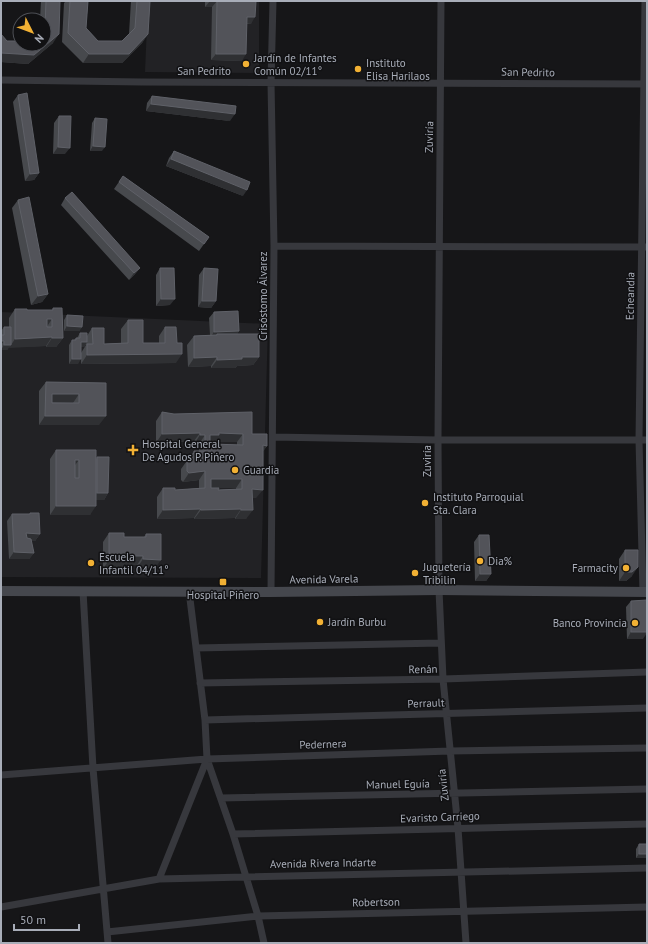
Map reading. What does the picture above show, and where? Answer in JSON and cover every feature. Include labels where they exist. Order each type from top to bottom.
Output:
[{"type":"main road","name":"Avenida Varela","points":[[1,592],[271,592],[439,590],[645,592]]},
{"type":"street","name":"Crisóstomo Álvarez","points":[[271,592],[274,246],[270,82],[273,1]]},
{"type":"street","name":"Zuviría","points":[[441,1],[438,440],[439,590],[445,713],[455,793],[466,943]]},
{"type":"street","name":"Echeandia","points":[[645,592],[639,440],[644,247],[646,1]]},
{"type":"street","name":"San Pedrito","points":[[1,80],[646,84]]},
{"type":"street","points":[[274,246],[644,247]]},
{"type":"street","points":[[273,437],[438,440],[647,440]]},
{"type":"street","points":[[83,591],[93,768],[108,943]]},
{"type":"street","points":[[189,591],[205,720],[207,759],[233,834],[258,916],[264,943]]},
{"type":"street","points":[[196,648],[441,642]]},
{"type":"street","name":"Renán","points":[[200,683],[443,679],[647,672]]},
{"type":"street","name":"Perrault","points":[[205,720],[647,708]]},
{"type":"street","name":"Pedernera","points":[[1,775],[207,759],[450,751],[647,748]]},
{"type":"street","points":[[160,879],[207,759]]},
{"type":"street","name":"Manuel Eguía","points":[[221,798],[647,789]]},
{"type":"street","name":"Evaristo Carriego","points":[[233,834],[647,824]]},
{"type":"street","name":"Avenida Rivera Indarte","points":[[1,907],[160,879],[647,868]]},
{"type":"street","name":"Robertson","points":[[107,932],[258,916],[647,907]]},
{"type":"shaded area","points":[[148,1],[259,1],[259,73],[145,72]]},
{"type":"shaded area","name":"Hospital General De Agudos P. Pińero","points":[[1,312],[268,324],[261,578],[1,577]]},
{"type":"building","points":[[46,1],[60,1],[59,34],[52,40],[52,12],[46,12]]},
{"type":"building","points":[[70,1],[88,1],[86,28],[98,41],[122,41],[135,28],[137,1],[150,1],[148,34],[129,54],[89,54],[68,33]]},
{"type":"building","points":[[217,1],[256,1],[255,17],[247,17],[246,54],[216,54]]},
{"type":"building","points":[[1,34],[7,41],[12,41],[12,52],[38,52],[34,55],[1,53]]},
{"type":"building","points":[[27,93],[39,173],[30,174],[18,95]]},
{"type":"building","points":[[152,96],[236,106],[235,114],[151,104]]},
{"type":"building","points":[[59,116],[71,116],[70,148],[58,147]]},
{"type":"building","points":[[95,118],[107,119],[105,147],[93,146]]},
{"type":"building","points":[[174,151],[250,182],[247,190],[171,159]]},
{"type":"building","points":[[123,176],[209,237],[204,244],[119,182]]},
{"type":"building","points":[[72,192],[140,268],[134,273],[65,198]]},
{"type":"building","points":[[29,197],[48,294],[38,296],[18,200]]},
{"type":"building","points":[[160,268],[174,268],[175,299],[161,299]]},
{"type":"building","points":[[204,268],[218,269],[216,301],[202,301]]},
{"type":"building","points":[[53,308],[62,308],[63,338],[52,337],[15,339],[15,309],[53,310]],"holes":[[[47,319],[52,319],[52,327],[47,327]]]},
{"type":"building","points":[[238,311],[239,331],[214,332],[214,312]]},
{"type":"building","points":[[67,315],[83,316],[82,327],[67,326]]},
{"type":"building","points":[[128,320],[143,320],[143,343],[165,343],[165,327],[176,327],[177,343],[182,343],[182,354],[87,355],[87,344],[93,344],[92,328],[104,328],[104,344],[128,343]]},
{"type":"building","points":[[4,327],[11,327],[11,345],[4,345],[4,341],[1,341],[1,335],[4,335]]},
{"type":"building","points":[[80,333],[87,333],[87,342],[81,342],[81,359],[72,359],[72,340],[80,338]]},
{"type":"building","points":[[217,334],[259,334],[259,357],[242,357],[242,359],[217,360],[217,357],[194,358],[194,336]]},
{"type":"building","points":[[46,382],[106,383],[106,416],[45,416]],"holes":[[[52,394],[79,394],[79,403],[52,403]]]},
{"type":"building","points":[[162,412],[174,414],[252,412],[252,434],[267,434],[267,446],[263,445],[263,490],[252,489],[253,510],[163,510],[163,488],[175,488],[175,490],[205,488],[205,471],[189,473],[187,471],[187,460],[194,453],[194,451],[205,451],[205,435],[200,435],[200,433],[162,434]],"holes":[[[219,433],[243,434],[243,445],[210,444],[210,435],[219,435]],[[211,479],[242,479],[242,489],[218,490],[219,488],[211,488]]]},
{"type":"building","points":[[56,450],[96,450],[96,506],[56,506]],"holes":[[[75,460],[79,460],[79,478],[75,478]]]},
{"type":"building","points":[[97,457],[109,457],[108,493],[97,493]]},
{"type":"building","points":[[39,513],[40,534],[26,533],[27,538],[31,539],[34,553],[14,552],[12,514]]},
{"type":"building","points":[[109,533],[124,533],[124,537],[146,537],[146,534],[161,534],[161,560],[143,559],[143,556],[127,556],[127,560],[109,560]]},
{"type":"building","points":[[479,535],[489,535],[491,574],[480,574]]},
{"type":"building","points":[[625,550],[638,550],[638,567],[632,572],[625,572]]},
{"type":"building","points":[[647,600],[647,632],[631,632],[631,601]]},
{"type":"building","points":[[639,844],[647,844],[647,854],[639,854]]},
{"type":"place","name":"Jardín de Infantes Común 02/11°","points":[[246,64]]},
{"type":"place","name":"Instituto Elisa Harilaos","points":[[358,69]]},
{"type":"place","name":"Hospital General De Agudos P. Pińero","points":[[133,450]]},
{"type":"place","name":"Guardia","points":[[235,470]]},
{"type":"place","name":"Instituto Parroquial Sta. Clara","points":[[425,503]]},
{"type":"place","name":"Dia%","points":[[480,561]]},
{"type":"place","name":"Escuela Infantil 04/11°","points":[[91,563]]},
{"type":"place","name":"Farmacity","points":[[626,568]]},
{"type":"place","name":"Juguetería Tribilin","points":[[415,573]]},
{"type":"place","name":"Hospital Piñero","points":[[223,582]]},
{"type":"place","name":"Jardín Burbu","points":[[320,622]]},
{"type":"place","name":"Banco Provincia","points":[[635,623]]}]
